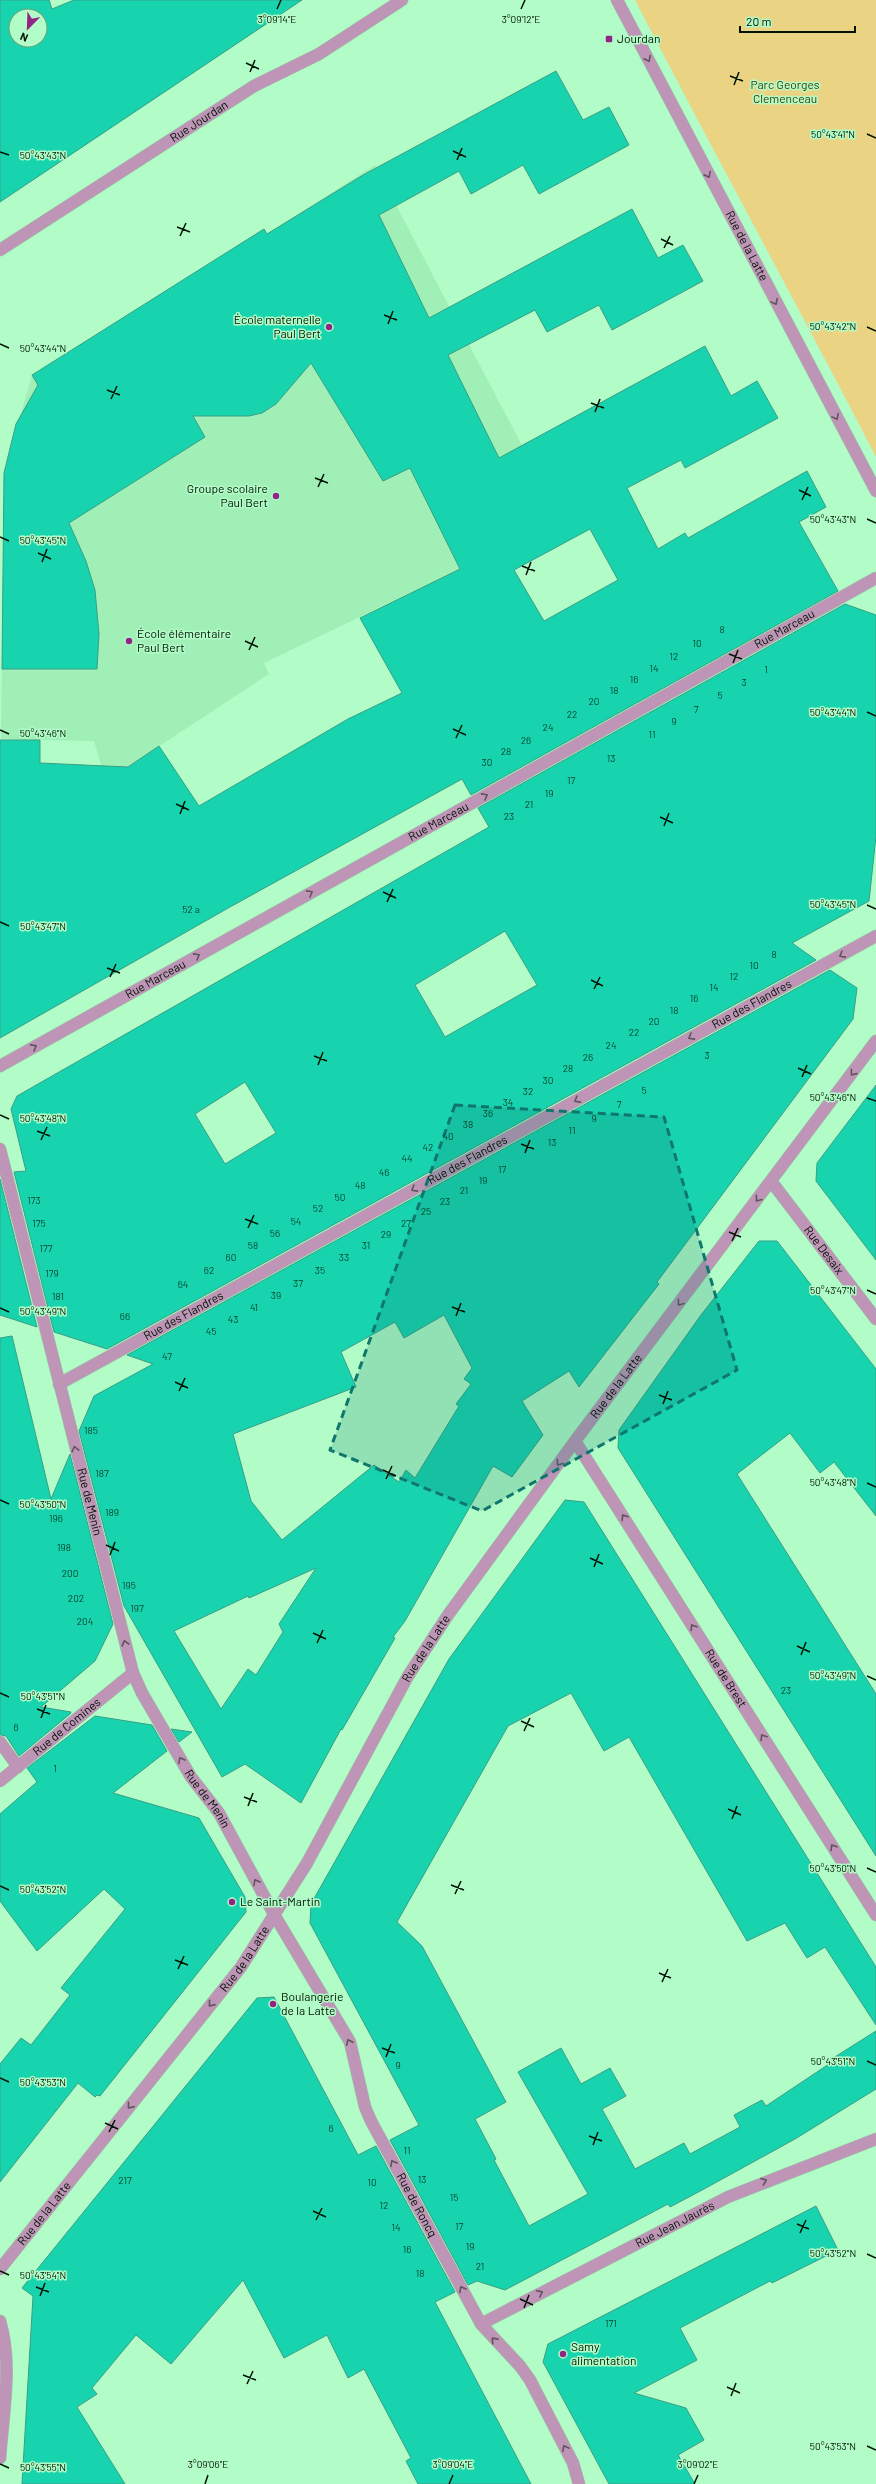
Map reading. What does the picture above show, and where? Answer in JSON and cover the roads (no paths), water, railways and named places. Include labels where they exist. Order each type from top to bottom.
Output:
[{"type":"street","name":"Rue Jourdan","points":[[0,250],[254,86],[319,54],[402,0]]},
{"type":"street","name":"Rue de la Latte","points":[[617,0],[876,491]]},
{"type":"street","name":"Rue Marceau","points":[[0,1066],[876,578]]},
{"type":"street","name":"Rue des Flandres","points":[[59,1384],[876,936]]},
{"type":"street","name":"Rue de la Latte","points":[[0,2269],[241,1967],[275,1916],[307,1863],[408,1676],[448,1615],[575,1441],[876,1042]]},
{"type":"street","name":"Rue de Menin","points":[[0,1150],[133,1673],[142,1693],[191,1777],[219,1813],[275,1916]]},
{"type":"street","name":"Rue Desaix","points":[[771,1181],[876,1319]]},
{"type":"street","name":"Rue de Brest","points":[[575,1441],[876,1915]]},
{"type":"street","name":"Rue de Comines","points":[[0,1781],[133,1673]]},
{"type":"street","points":[[0,1742],[18,1767]]},
{"type":"street","name":"Rue de Roncq","points":[[275,1916],[350,2042],[365,2107],[370,2121],[481,2324],[520,2366],[530,2380],[573,2462],[579,2484]]},
{"type":"street","name":"Rue Jean Jaurès","points":[[481,2324],[728,2197],[876,2139]]},
{"type":"street","points":[[0,2321],[5,2344],[7,2372],[0,2458]]},
{"type":"place","name":"Jourdan","points":[[609,39]]},
{"type":"place","name":"École maternelle Paul Bert","points":[[329,327]]},
{"type":"place","name":"Groupe scolaire Paul Bert","points":[[276,496]]},
{"type":"place","name":"École élémentaire Paul Bert","points":[[129,641]]},
{"type":"place","name":"Le Saint-Martin","points":[[232,1902]]},
{"type":"place","name":"Boulangerie de la Latte","points":[[273,2004]]},
{"type":"place","name":"Samy alimentation","points":[[563,2354]]},
{"type":"park label","name":"Parc Georges Clemenceau","points":[[785,92]]}]
